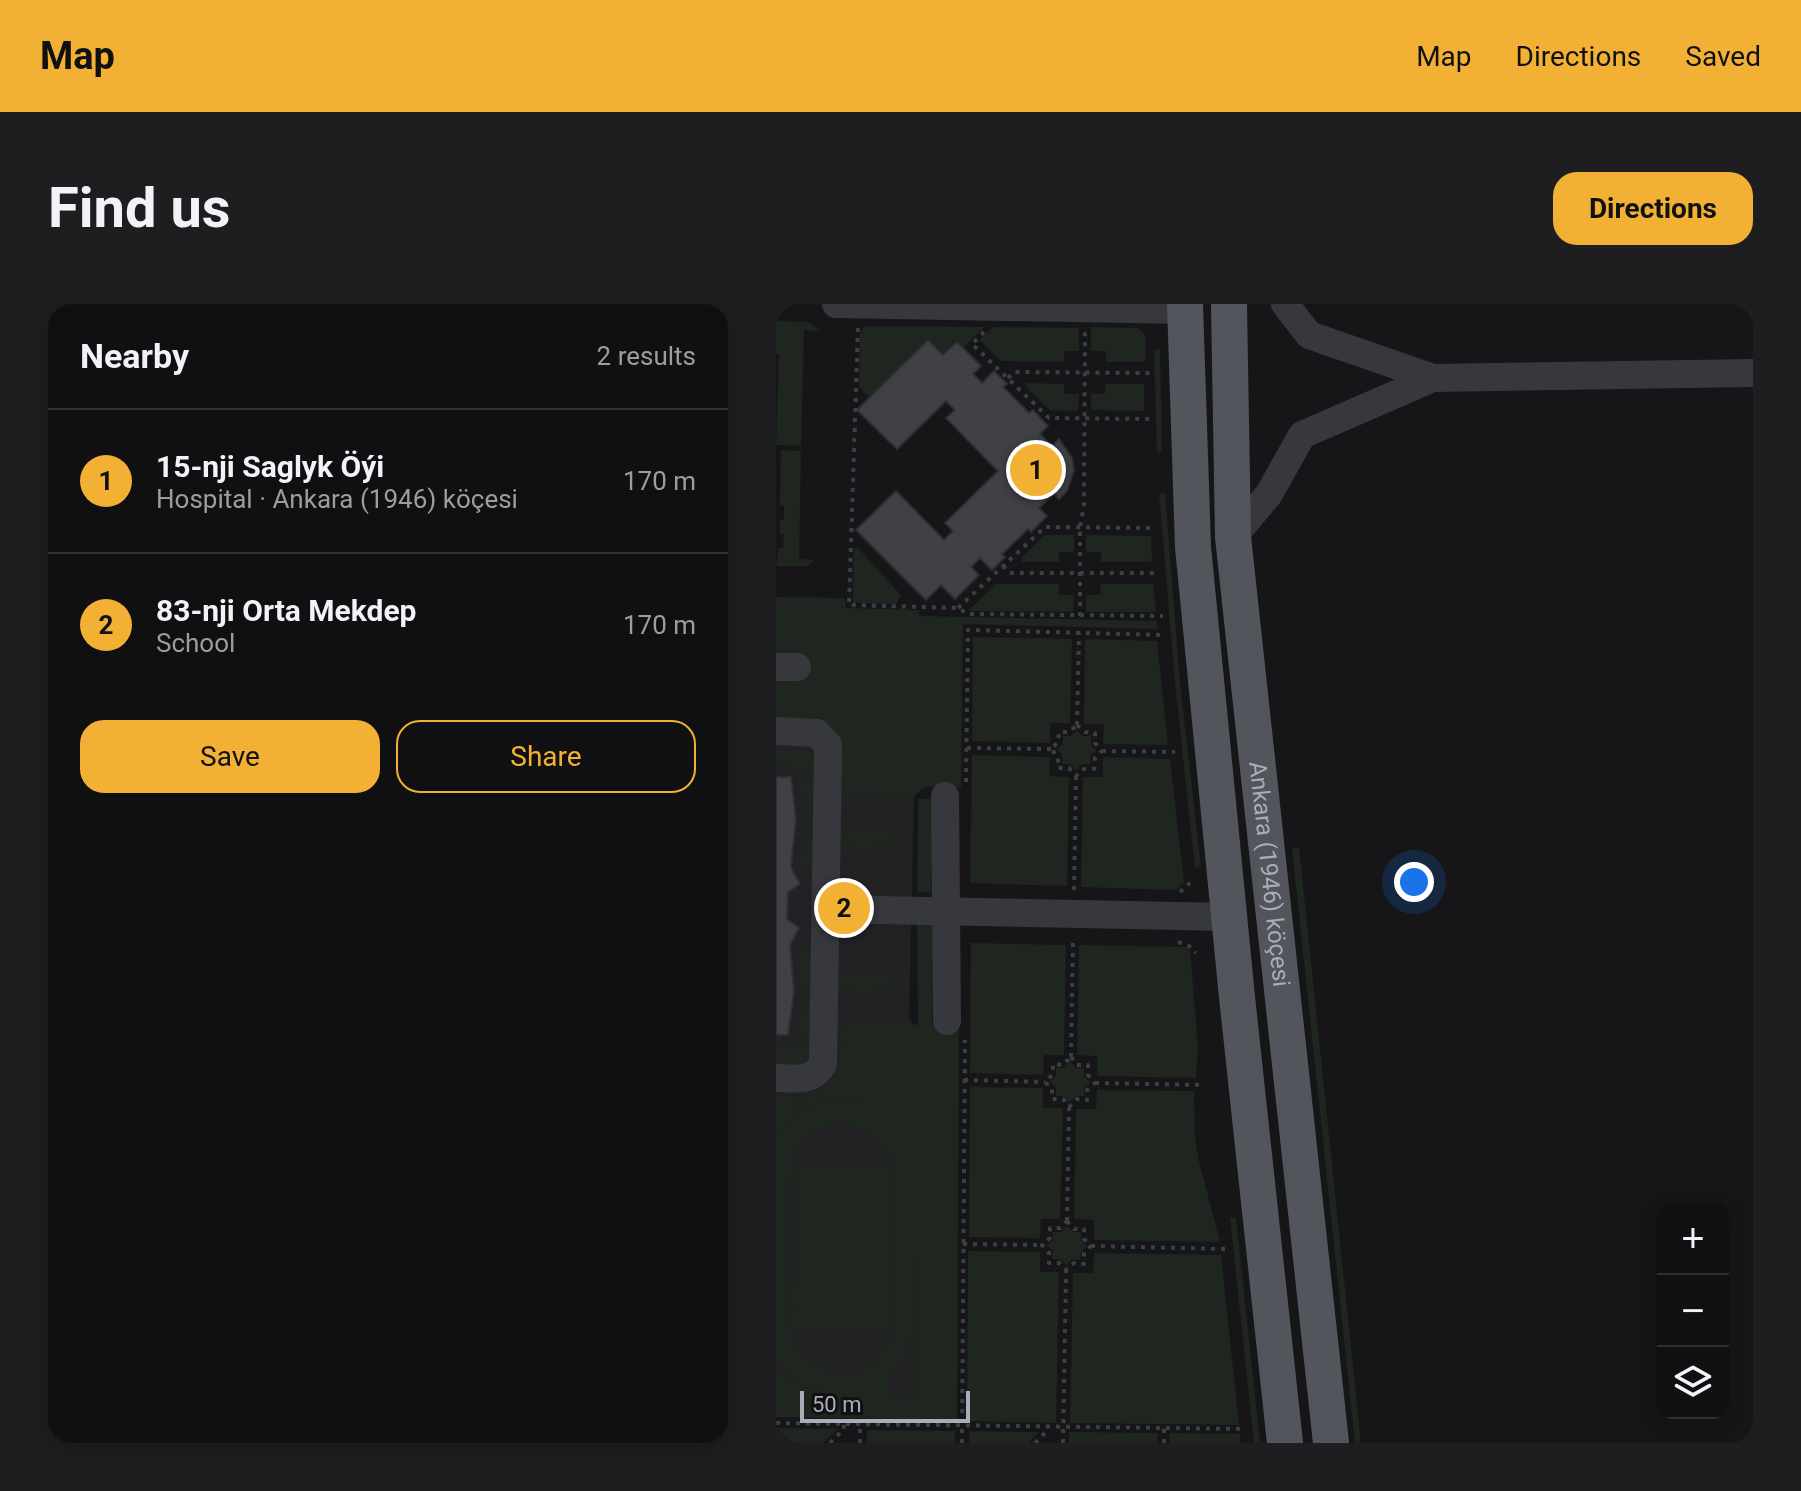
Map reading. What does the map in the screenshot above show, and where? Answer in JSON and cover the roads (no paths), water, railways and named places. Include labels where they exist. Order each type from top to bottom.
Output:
[{"type":"main road","name":"Ankara (1946) köçesi","points":[[1229,304],[1233,537],[1331,1443]]},
{"type":"main road","name":"Ankara (1946) köçesi","points":[[1185,307],[1193,547],[1285,1443]]},
{"type":"street","points":[[836,304],[1072,312],[1185,307]]},
{"type":"street","points":[[1285,304],[1309,335],[1433,378],[1753,373]]},
{"type":"street","points":[[1233,537],[1269,494],[1302,435],[1433,378]]},
{"type":"street","points":[[776,731],[817,733],[828,745],[823,1064],[811,1077],[776,1078]]},
{"type":"street","points":[[956,795],[946,913],[956,1027]]},
{"type":"street","points":[[826,909],[1229,917]]},
{"type":"place","name":"15-nji Saglyk Öýi","points":[[1036,470]]},
{"type":"place","name":"83-nji Orta Mekdep","points":[[844,908]]}]
